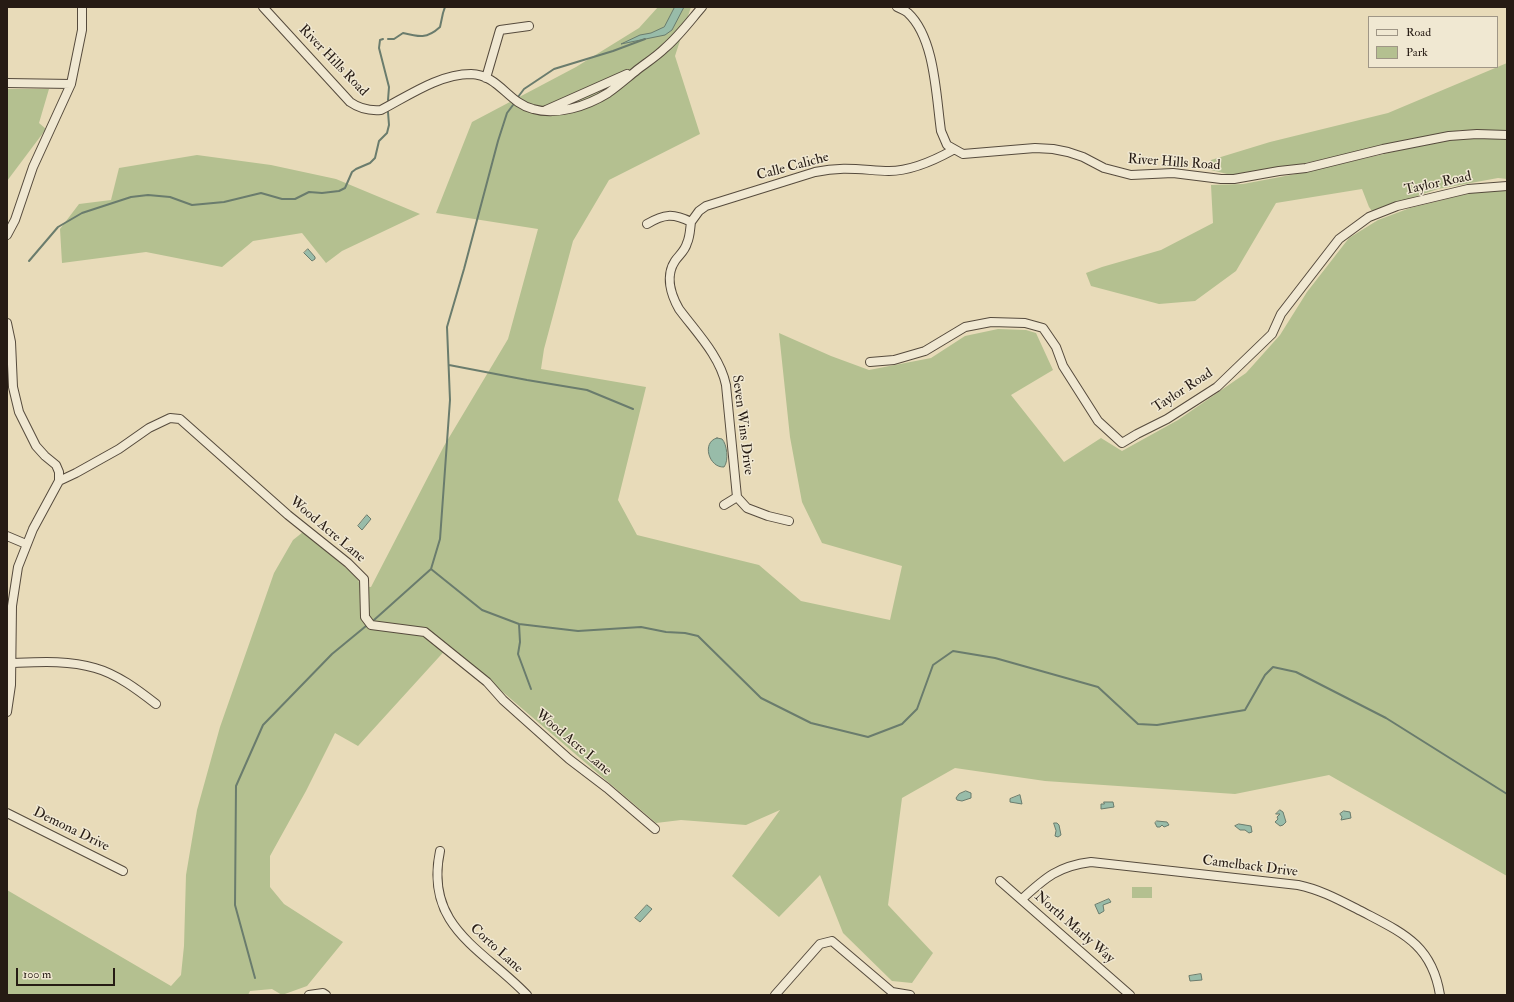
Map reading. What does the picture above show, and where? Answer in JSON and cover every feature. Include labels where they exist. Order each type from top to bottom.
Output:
[{"type":"street","points":[[7,235],[33,167],[71,84],[82,30],[82,7]]},
{"type":"street","name":"River Hills Road","points":[[263,7],[350,102],[364,110],[373,111],[381,110],[430,84],[470,74],[494,81],[520,104],[532,109],[543,111],[639,69],[665,48],[702,7]]},
{"type":"street","points":[[898,7],[907,12],[922,31],[933,69],[941,131],[948,145],[953,150]]},
{"type":"street","points":[[486,78],[500,30],[529,26]]},
{"type":"street","points":[[7,83],[71,84]]},
{"type":"street","name":"River Hills Road","points":[[953,150],[969,155],[1020,149],[1053,149],[1083,157],[1104,168],[1131,175],[1173,173],[1227,179],[1306,168],[1384,149],[1448,136],[1477,134],[1507,135]]},
{"type":"street","name":"Calle Caliche","points":[[691,222],[699,211],[706,206],[815,172],[828,169],[850,168],[890,171],[902,170],[943,156],[953,150]]},
{"type":"street","name":"Taylor Road","points":[[870,362],[894,360],[925,351],[965,327],[991,322],[1026,323],[1043,328],[1056,347],[1063,366],[1098,421],[1122,443],[1167,419],[1217,387],[1272,334],[1281,314],[1339,239],[1369,217],[1397,206],[1468,189],[1507,186]]},
{"type":"street","points":[[647,224],[667,215],[680,217],[691,222]]},
{"type":"street","name":"Seven Wins Drive","points":[[691,222],[687,244],[673,265],[670,275],[670,283],[679,309],[715,357],[724,373],[738,497]]},
{"type":"street","points":[[7,323],[11,342],[13,388],[19,412],[36,446],[44,456],[56,465],[59,472],[59,481],[26,544],[18,567],[12,606],[11,685],[7,712]]},
{"type":"street","name":"Wood Acre Lane","points":[[59,481],[119,450],[149,428],[170,418],[180,419],[288,515],[364,579],[365,617],[371,625],[425,632],[487,682],[503,700],[569,759],[607,788],[655,829]]},
{"type":"street","points":[[724,505],[738,497],[747,508],[768,516],[789,521]]},
{"type":"street","points":[[7,536],[26,544]]},
{"type":"street","points":[[11,663],[69,663],[97,668],[134,687],[156,704]]},
{"type":"street","name":"Demona Drive","points":[[7,813],[123,871]]},
{"type":"street","name":"Corto Lane","points":[[440,851],[437,873],[439,891],[450,921],[467,942],[527,995]]},
{"type":"street","name":"Camelback Drive","points":[[1022,899],[1051,874],[1070,866],[1091,862],[1298,884],[1327,893],[1408,937],[1419,948],[1429,962],[1438,982],[1440,995]]},
{"type":"street","name":"North Marly Way","points":[[1000,881],[1130,995]]},
{"type":"street","points":[[775,995],[820,944],[832,941],[891,994],[910,995]]},
{"type":"street","points":[[309,995],[324,994]]},
{"type":"green space","points":[[658,7],[691,7],[675,56],[700,134],[609,180],[573,241],[544,349],[541,369],[646,387],[618,500],[637,535],[759,565],[801,601],[890,620],[902,566],[822,543],[802,502],[790,437],[779,333],[831,356],[869,370],[931,358],[965,336],[998,329],[1026,330],[1036,333],[1053,370],[1011,395],[1064,462],[1101,438],[1122,451],[1178,420],[1246,373],[1280,335],[1307,292],[1349,238],[1378,220],[1410,208],[1471,193],[1507,190],[1507,876],[1329,775],[1235,794],[1045,781],[955,768],[902,798],[888,905],[933,953],[912,983],[892,981],[843,933],[820,875],[779,917],[732,876],[780,810],[746,825],[681,820],[656,823],[449,646],[358,746],[335,733],[306,791],[270,856],[270,887],[284,904],[343,942],[307,986],[282,995],[272,989],[250,991],[248,995],[7,995],[7,890],[171,986],[181,975],[184,946],[186,875],[197,810],[220,727],[274,573],[293,540],[303,532],[356,576],[361,586],[371,587],[444,446],[508,339],[538,229],[436,213],[472,122],[576,67],[639,28]]},
{"type":"green space","points":[[1507,63],[1507,132],[1461,130],[1301,164],[1231,175],[1207,169],[1211,160],[1270,142],[1388,113]]},
{"type":"green space","points":[[7,89],[49,89],[39,123],[46,129],[7,181]]},
{"type":"green space","points":[[1485,138],[1507,140],[1507,179],[1498,178],[1438,189],[1372,211],[1362,189],[1276,203],[1236,271],[1195,301],[1159,304],[1091,286],[1086,273],[1161,250],[1213,223],[1211,185],[1243,184],[1296,174],[1441,141]]},
{"type":"green space","points":[[197,155],[271,165],[336,179],[420,214],[342,251],[326,263],[302,233],[253,241],[222,267],[146,252],[62,263],[60,229],[79,204],[111,200],[119,168]]},
{"type":"green space","points":[[1132,887],[1152,887],[1152,898],[1132,898]]},
{"type":"shaded area","points":[[675,7],[684,7],[672,30],[665,35],[621,44],[640,35],[651,33],[664,27]]},
{"type":"shaded area","points":[[308,249],[315,257],[312,261],[304,253]]},
{"type":"shaded area","points":[[717,438],[724,441],[726,448],[727,457],[724,467],[714,463],[709,454],[709,444],[712,440]]},
{"type":"shaded area","points":[[367,515],[371,519],[362,530],[358,526]]},
{"type":"shaded area","points":[[966,791],[971,793],[971,798],[962,801],[957,800],[956,798],[959,794]]},
{"type":"shaded area","points":[[1020,795],[1022,804],[1010,802],[1010,799]]},
{"type":"shaded area","points":[[1104,802],[1113,802],[1114,807],[1101,809],[1101,804],[1104,804]]},
{"type":"shaded area","points":[[1280,810],[1283,812],[1286,822],[1280,826],[1275,822],[1280,814],[1276,814]]},
{"type":"shaded area","points":[[1344,811],[1350,812],[1351,818],[1341,820],[1342,817],[1340,814]]},
{"type":"shaded area","points":[[1157,821],[1167,822],[1169,825],[1157,827],[1155,823]]},
{"type":"shaded area","points":[[1054,823],[1059,825],[1061,835],[1058,837],[1055,836],[1056,831]]},
{"type":"shaded area","points":[[1239,824],[1251,826],[1252,832],[1249,833],[1245,830],[1240,830],[1235,826]]},
{"type":"shaded area","points":[[1109,899],[1111,902],[1103,905],[1104,911],[1099,914],[1095,905]]},
{"type":"shaded area","points":[[647,905],[652,909],[640,922],[635,918]]},
{"type":"shaded area","points":[[1201,974],[1202,980],[1190,981],[1189,976]]},
{"type":"waterway","points":[[388,39],[394,39],[403,33],[418,36],[431,34],[440,27],[445,7]]},
{"type":"waterway","points":[[383,39],[380,40],[379,48],[389,87],[388,100]]},
{"type":"waterway","points":[[518,97],[524,89],[554,69],[613,51],[645,39]]},
{"type":"waterway","points":[[374,620],[431,569],[440,539],[450,400],[447,327],[498,141],[507,113],[513,105]]},
{"type":"waterway","points":[[29,261],[58,227],[82,213],[131,197],[148,195],[170,197],[192,205],[224,202],[261,193],[282,199],[295,199],[309,192],[322,193],[339,191],[345,188],[352,172],[370,163],[375,158],[379,141],[387,133],[389,125],[388,112]]},
{"type":"waterway","points":[[449,365],[587,390],[633,409]]},
{"type":"waterway","points":[[431,569],[482,610],[519,624],[578,631],[641,627],[698,636],[761,698],[811,723],[868,737],[902,724],[917,709],[933,665],[953,651],[995,658],[1098,687],[1138,724],[1157,725],[1245,710],[1265,675],[1273,667],[1296,672],[1386,718],[1507,794]]},
{"type":"waterway","points":[[519,624],[520,642],[518,654],[531,689]]},
{"type":"waterway","points":[[255,978],[235,905],[236,786],[263,725],[332,654],[366,626]]}]
